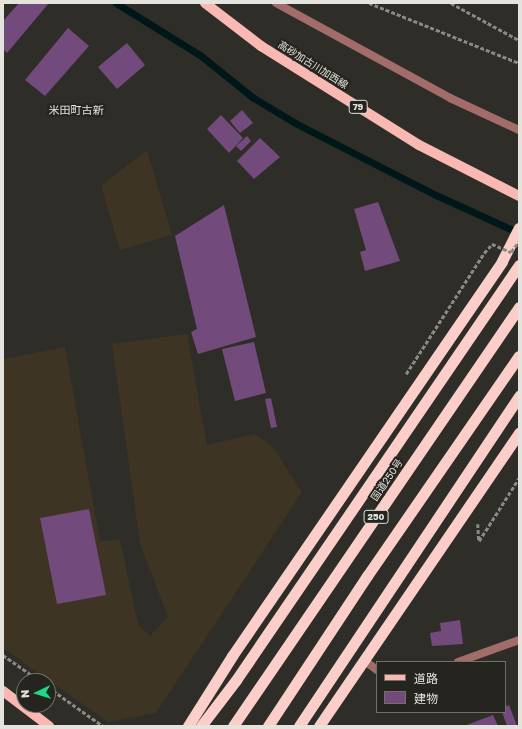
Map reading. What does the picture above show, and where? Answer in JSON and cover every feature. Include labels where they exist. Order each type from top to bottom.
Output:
[{"type":"highway","points":[[188,726],[232,656],[502,261],[519,228]]},
{"type":"highway","name":"250","points":[[201,726],[236,680],[519,265]]},
{"type":"highway","name":"国道250号","points":[[233,726],[519,307]]},
{"type":"highway","name":"250","points":[[268,726],[367,576],[519,356]]},
{"type":"highway","points":[[299,726],[438,521],[519,396]]},
{"type":"highway","points":[[319,726],[365,661],[519,433]]},
{"type":"main road","name":"高砂加古川加西線","points":[[205,3],[261,46],[419,145],[519,196]]},
{"type":"main road","points":[[3,691],[49,726]]},
{"type":"street","points":[[276,3],[450,98],[519,130]]},
{"type":"street","points":[[461,661],[519,640]]},
{"type":"street","points":[[365,661],[376,669]]},
{"type":"path","points":[[369,3],[519,63]]},
{"type":"path","points":[[451,3],[519,40]]},
{"type":"path","points":[[406,374],[484,253],[492,244],[511,252],[519,241]]},
{"type":"path","points":[[478,541],[519,478]]},
{"type":"path","points":[[3,655],[29,673]]},
{"type":"path","points":[[56,693],[103,726]]},
{"type":"shaded area","points":[[147,150],[172,235],[120,250],[101,186]]},
{"type":"shaded area","points":[[187,334],[207,445],[255,434],[272,446],[302,492],[156,713],[108,722],[56,685],[56,673],[38,673],[3,648],[3,359],[65,347],[100,541],[120,540],[138,624],[150,636],[168,617],[140,544],[112,344]]},
{"type":"building","points":[[19,3],[49,3],[7,53],[3,49],[3,21]]},
{"type":"building","points":[[68,28],[89,46],[45,96],[25,80]]},
{"type":"building","points":[[127,43],[145,65],[117,89],[98,67]]},
{"type":"building","points":[[242,110],[253,123],[240,133],[230,121]]},
{"type":"building","points":[[221,115],[243,138],[229,153],[207,129]]},
{"type":"building","points":[[247,136],[251,141],[241,151],[236,146]]},
{"type":"building","points":[[260,138],[280,157],[254,179],[237,161]]},
{"type":"building","points":[[378,202],[400,261],[365,271],[360,252],[366,250],[354,209]]},
{"type":"building","points":[[224,205],[256,337],[198,354],[191,332],[197,329],[175,236]]},
{"type":"building","points":[[254,342],[266,393],[235,401],[222,349]]},
{"type":"building","points":[[271,398],[277,427],[271,428],[265,399]]},
{"type":"building","points":[[89,509],[106,595],[57,604],[40,518]]},
{"type":"building","points":[[460,620],[463,644],[432,646],[430,633],[441,631],[440,623]]},
{"type":"building","points":[[509,705],[517,726],[507,726],[502,713],[506,713],[506,706]]},
{"type":"building","points":[[493,715],[498,726],[464,726]]},
{"type":"waterway","points":[[116,3],[200,55],[252,97],[297,124],[436,195],[519,233]]},
{"type":"district","name":"米田町古新","points":[[76,110]]}]
